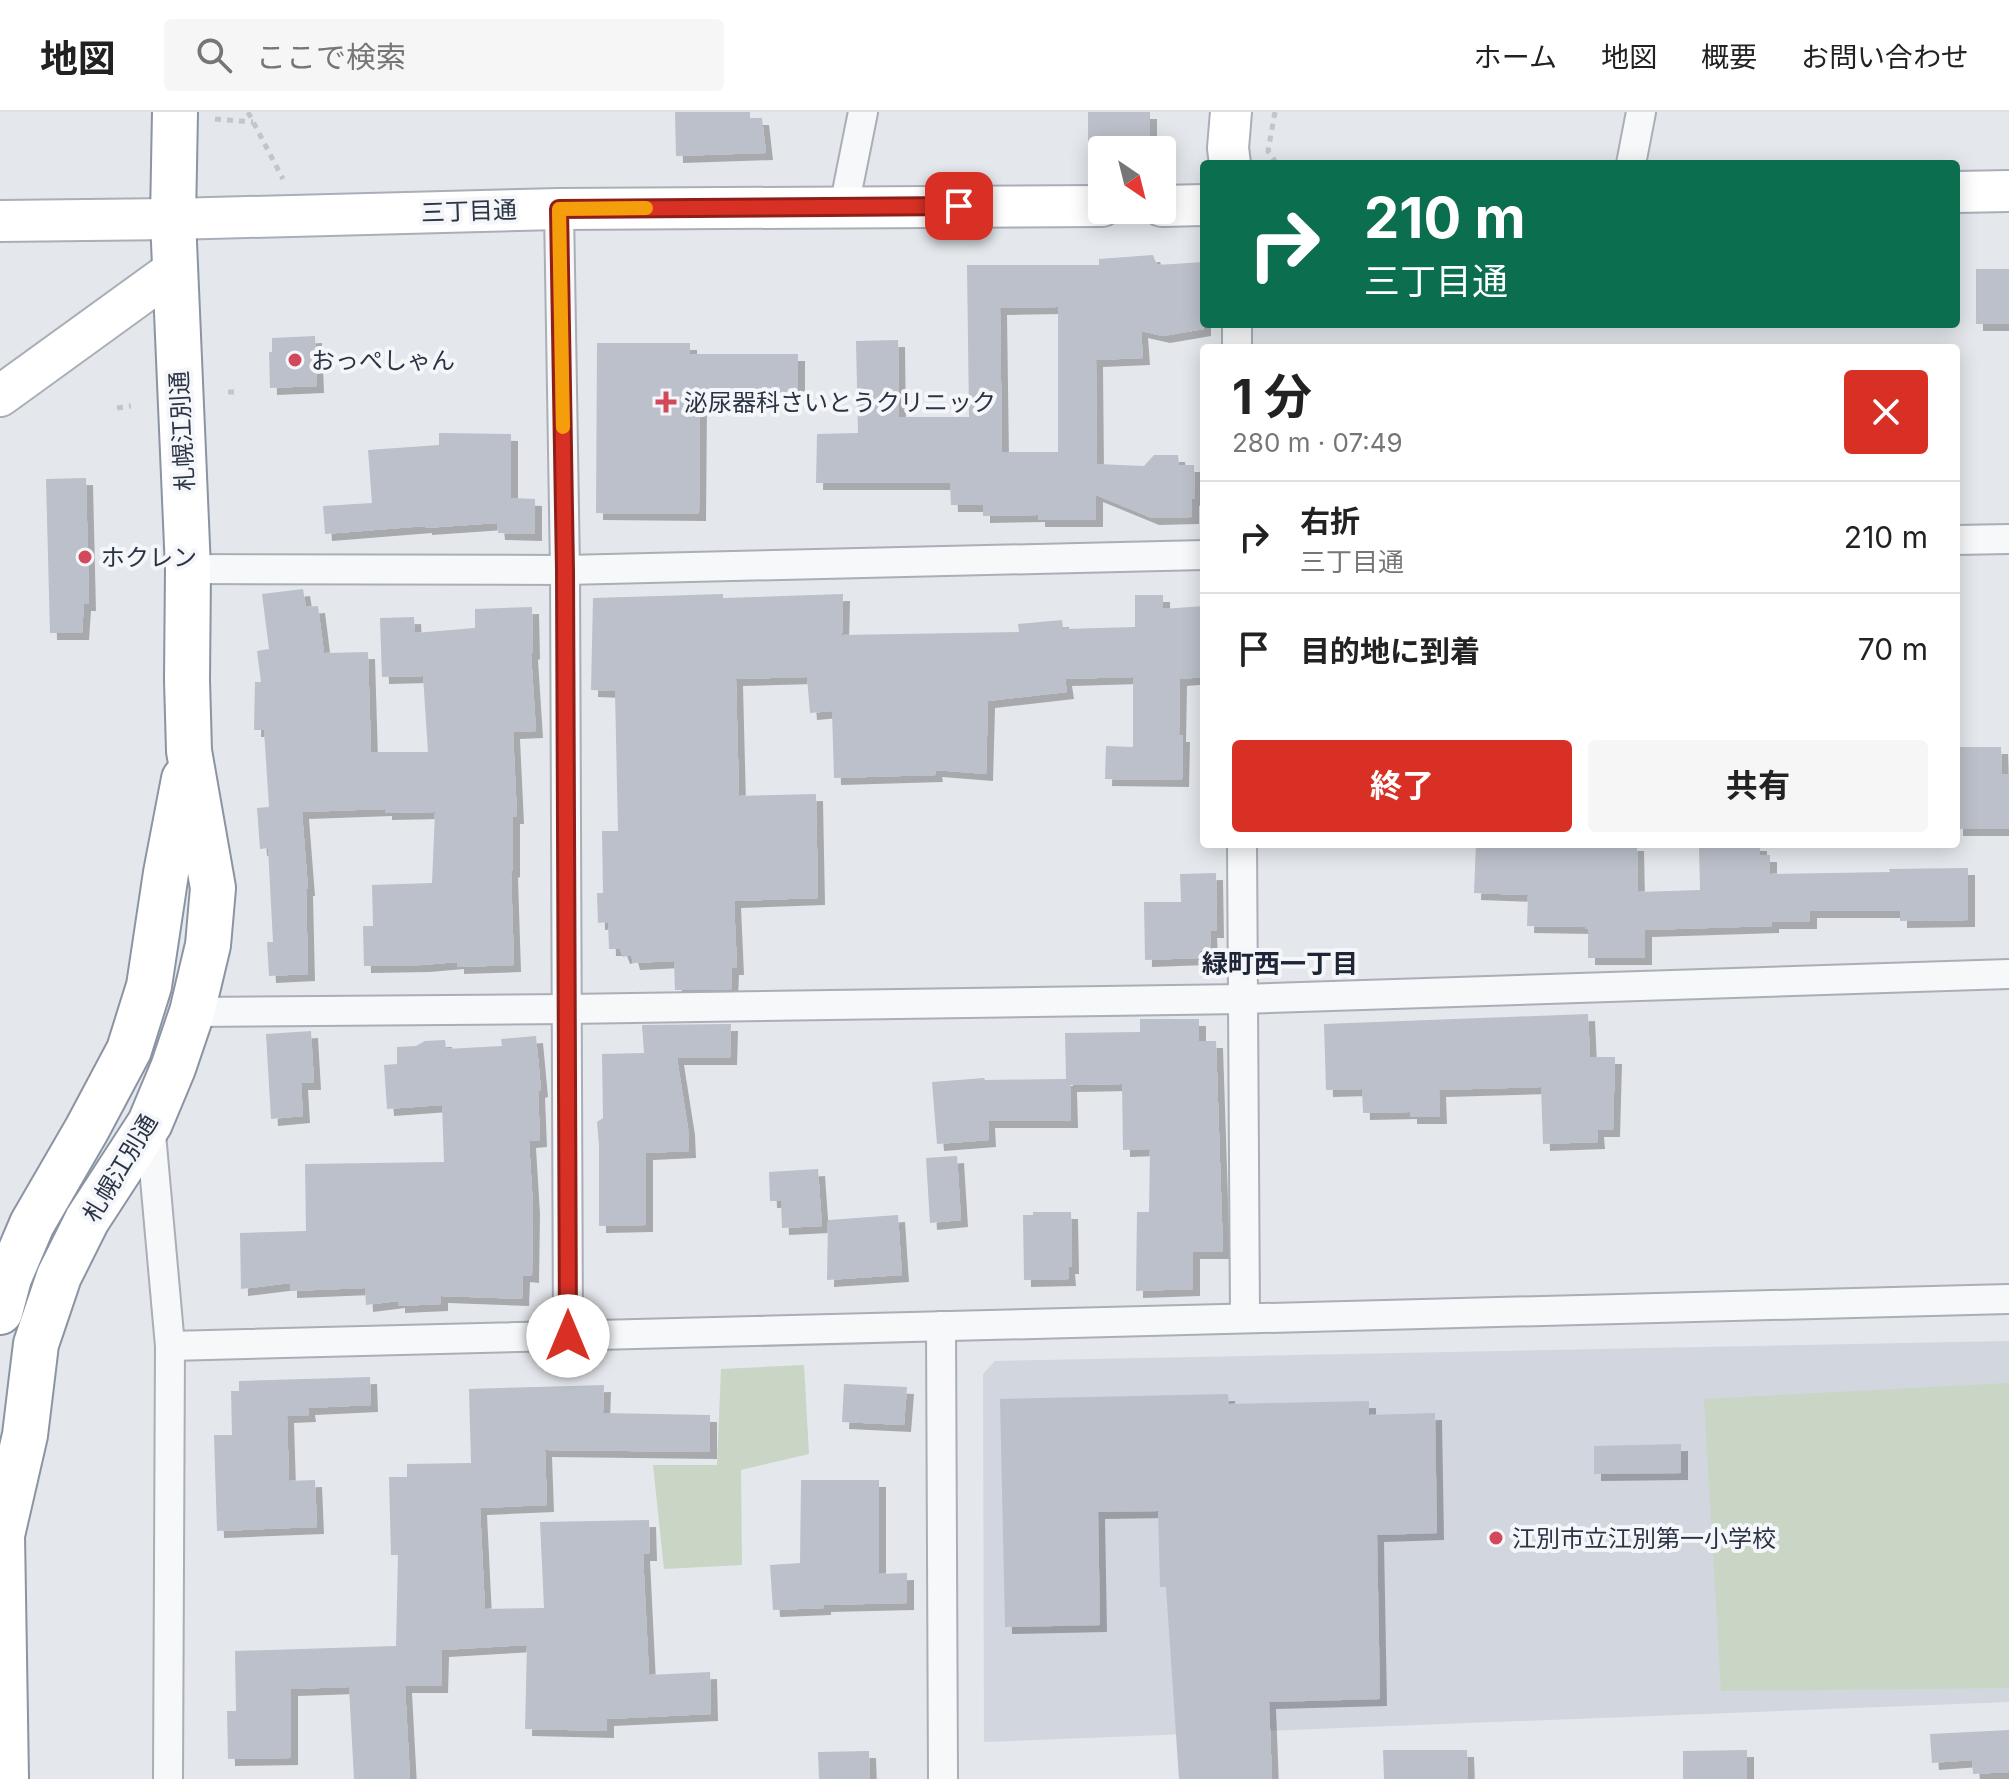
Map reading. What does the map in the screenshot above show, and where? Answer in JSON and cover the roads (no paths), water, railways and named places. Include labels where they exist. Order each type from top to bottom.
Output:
[{"type":"highway","name":"札幌江別通","points":[[6,1779],[1,1529],[25,1435],[36,1344],[59,1276],[87,1220],[150,1123],[192,1012],[208,945],[213,888],[189,751],[188,569],[174,270],[175,112]]},
{"type":"highway","name":"札幌江別通","points":[[0,1312],[9,1278],[32,1224],[129,1050],[149,986],[189,751]]},
{"type":"street","points":[[844,207],[863,112]]},
{"type":"street","points":[[1230,160],[1231,112]]},
{"type":"street","points":[[1632,160],[1641,112]]},
{"type":"street","points":[[1960,192],[2009,191]]},
{"type":"street","points":[[1176,206],[1200,205]]},
{"type":"street","name":"三丁目通","points":[[0,221],[559,209],[1088,206]]},
{"type":"street","points":[[559,209],[565,570],[568,1336]]},
{"type":"street","points":[[0,396],[174,270]]},
{"type":"street","points":[[1960,540],[2009,539]]},
{"type":"street","points":[[188,569],[565,570],[1200,555]]},
{"type":"street","points":[[1242,848],[1245,1318]]},
{"type":"street","points":[[192,1012],[1243,999],[2009,974]]},
{"type":"street","points":[[150,1123],[170,1346],[168,1779]]},
{"type":"street","points":[[170,1346],[2009,1299]]},
{"type":"street","points":[[941,1326],[943,1779]]},
{"type":"place","name":"おっぺしゃん","points":[[295,360]]},
{"type":"place","name":"泌尿器科さいとうクリニック","points":[[666,402]]},
{"type":"place","name":"ホクレン","points":[[85,557]]},
{"type":"place","name":"江別市立江別第一小学校","points":[[1496,1538]]},
{"type":"district","name":"緑町西一丁目","points":[[1280,963]]}]
